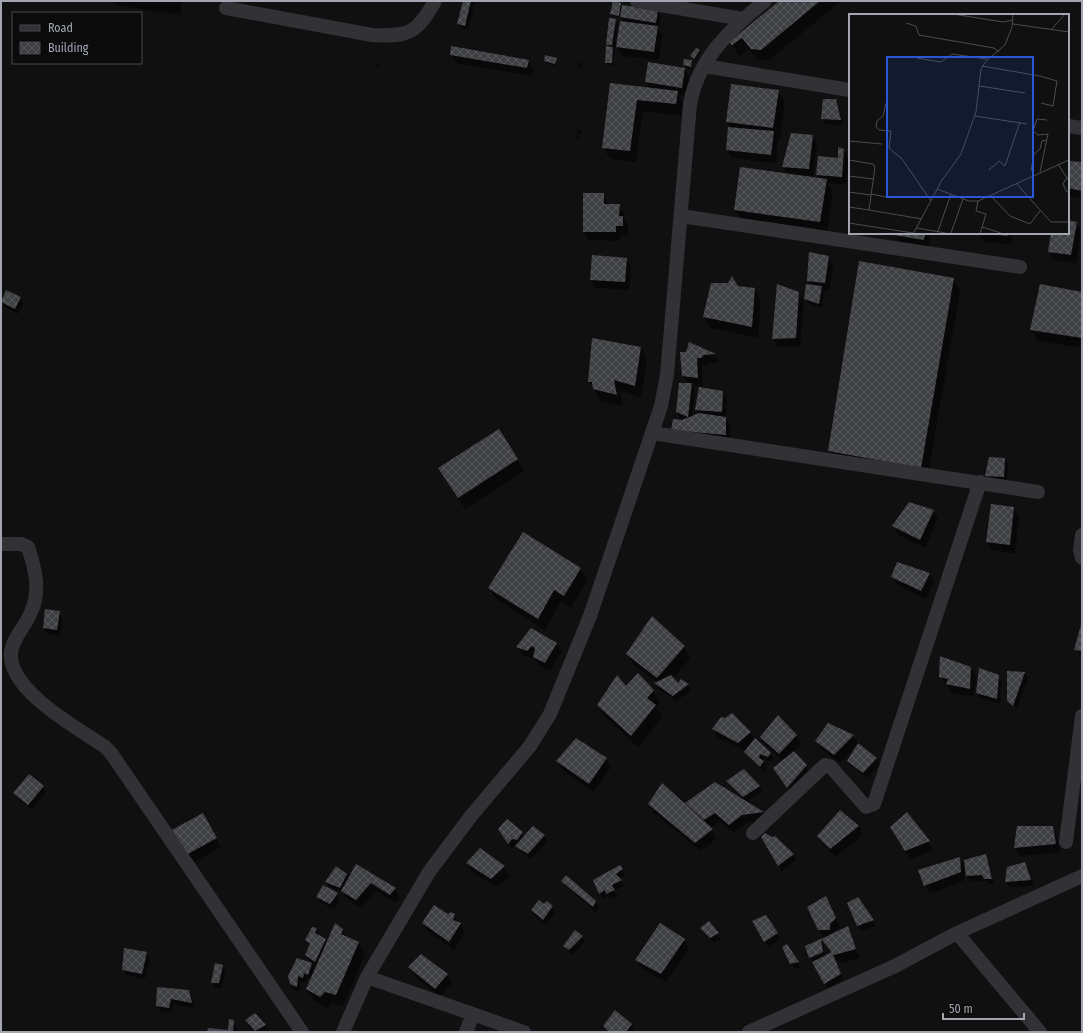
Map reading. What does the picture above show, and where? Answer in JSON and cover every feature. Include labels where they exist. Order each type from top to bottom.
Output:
[{"type":"street","points":[[226,8],[372,35],[387,36],[411,31],[419,26],[435,1]]},
{"type":"street","points":[[637,1],[743,19]]},
{"type":"street","points":[[343,1032],[367,977],[429,872],[471,816],[530,746],[550,714],[590,616],[661,406],[667,375],[692,90],[704,66],[732,29],[765,1]]},
{"type":"street","points":[[704,66],[849,90]]},
{"type":"street","points":[[1069,126],[1082,128]]},
{"type":"street","points":[[681,216],[1020,267]]},
{"type":"street","points":[[652,433],[1038,492]]},
{"type":"street","points":[[753,833],[825,765],[830,766],[866,807],[874,804],[980,482]]},
{"type":"street","points":[[1082,535],[1080,550],[1082,558]]},
{"type":"street","points":[[1,544],[21,544],[28,547],[36,576],[36,596],[31,613],[17,637],[11,652],[12,665],[17,675],[42,704],[104,746],[111,753],[302,1032]]},
{"type":"street","points":[[1066,842],[1082,716]]},
{"type":"street","points":[[749,1032],[776,1027],[956,933],[1082,876]]},
{"type":"street","points":[[956,933],[1040,1032]]},
{"type":"street","points":[[367,977],[524,1032]]},
{"type":"street","points":[[466,1032],[473,1014]]},
{"type":"building","points":[[463,1],[471,1],[465,26],[457,24]]},
{"type":"building","points":[[613,1],[621,3],[619,16],[610,14]]},
{"type":"building","points":[[779,1],[820,1],[761,50],[751,49],[742,38],[732,45],[729,42]]},
{"type":"building","points":[[622,5],[658,10],[656,23],[620,17]]},
{"type":"building","points":[[609,18],[616,19],[612,45],[606,45]]},
{"type":"building","points":[[620,21],[658,26],[654,52],[616,47]]},
{"type":"building","points":[[451,46],[529,60],[527,68],[450,55]]},
{"type":"building","points":[[606,46],[613,47],[612,63],[605,63]]},
{"type":"building","points":[[696,48],[700,50],[694,59],[690,56]]},
{"type":"building","points":[[545,55],[557,58],[555,64],[544,61]]},
{"type":"building","points":[[684,59],[692,60],[691,67],[683,65]]},
{"type":"building","points":[[648,62],[685,68],[682,88],[645,82]]},
{"type":"building","points":[[610,83],[678,91],[676,104],[637,100],[630,151],[602,148]]},
{"type":"building","points":[[731,84],[779,90],[773,128],[726,122]]},
{"type":"building","points":[[823,99],[836,99],[841,120],[821,119]]},
{"type":"building","points":[[728,127],[774,131],[771,155],[726,150]]},
{"type":"building","points":[[791,133],[813,135],[809,169],[782,167]]},
{"type":"building","points":[[838,147],[844,149],[842,177],[816,175],[818,156],[838,158]]},
{"type":"building","points":[[1069,161],[1082,162],[1082,191],[1069,188]]},
{"type":"building","points":[[740,167],[827,179],[820,222],[734,210]]},
{"type":"building","points":[[583,193],[604,193],[604,204],[620,204],[619,216],[623,216],[623,226],[616,226],[616,232],[583,232]]},
{"type":"building","points":[[1069,220],[1077,222],[1071,255],[1048,252],[1051,234],[1069,234]]},
{"type":"building","points":[[894,234],[925,234],[924,240]]},
{"type":"building","points":[[992,234],[1008,234],[1008,236]]},
{"type":"building","points":[[809,252],[829,256],[825,283],[807,281]]},
{"type":"building","points":[[592,255],[627,258],[625,282],[590,280]]},
{"type":"building","points":[[859,261],[954,278],[921,468],[828,451]]},
{"type":"building","points":[[732,276],[738,286],[755,288],[752,327],[703,317],[711,283],[728,283]]},
{"type":"building","points":[[777,284],[799,292],[796,338],[772,339]]},
{"type":"building","points":[[806,284],[822,286],[819,304],[804,299]]},
{"type":"building","points":[[1040,284],[1082,292],[1082,338],[1030,330]]},
{"type":"building","points":[[6,290],[21,297],[15,309],[1,302]]},
{"type":"building","points":[[592,338],[641,347],[635,386],[614,380],[617,395],[593,389],[592,382],[588,382]]},
{"type":"building","points":[[689,342],[716,354],[704,355],[701,358],[697,358],[698,378],[682,376],[680,352],[686,352]]},
{"type":"building","points":[[679,383],[692,383],[688,417],[676,412]]},
{"type":"building","points":[[699,387],[723,391],[722,412],[695,410]]},
{"type":"building","points":[[699,413],[726,417],[726,435],[671,430],[673,419],[682,420]]},
{"type":"building","points":[[499,429],[518,459],[458,498],[438,468]]},
{"type":"building","points":[[989,457],[1005,458],[1004,477],[985,476]]},
{"type":"building","points":[[909,502],[934,510],[920,540],[892,526]]},
{"type":"building","points":[[991,504],[1014,507],[1010,545],[986,542]]},
{"type":"building","points":[[523,532],[581,568],[564,596],[554,590],[538,619],[488,588]]},
{"type":"building","points":[[897,562],[930,573],[921,591],[891,577]]},
{"type":"building","points":[[45,609],[60,611],[57,630],[43,628]]},
{"type":"building","points":[[652,616],[685,646],[657,678],[626,654]]},
{"type":"building","points":[[1082,621],[1082,651],[1074,650]]},
{"type":"building","points":[[531,628],[557,643],[545,663],[533,657],[535,648],[532,646],[527,651],[516,647]]},
{"type":"building","points":[[940,656],[971,667],[970,689],[946,684],[948,679],[939,677]]},
{"type":"building","points":[[979,668],[999,675],[997,699],[976,693]]},
{"type":"building","points":[[1007,671],[1025,672],[1013,706],[1007,701]]},
{"type":"building","points":[[638,673],[654,690],[647,698],[656,705],[631,736],[597,705],[617,675],[626,686]]},
{"type":"building","points":[[671,675],[678,683],[681,679],[689,684],[673,696],[654,683]]},
{"type":"building","points":[[732,713],[751,732],[738,743],[712,729],[721,717],[725,718]]},
{"type":"building","points":[[778,715],[797,735],[779,754],[760,737]]},
{"type":"building","points":[[828,723],[854,735],[834,755],[815,741]]},
{"type":"building","points":[[576,738],[607,758],[589,784],[556,761]]},
{"type":"building","points":[[755,738],[771,753],[768,757],[760,754],[759,758],[764,761],[760,767],[744,752]]},
{"type":"building","points":[[858,743],[877,758],[863,773],[847,761]]},
{"type":"building","points":[[794,751],[807,765],[787,788],[773,768]]},
{"type":"building","points":[[744,769],[760,786],[743,797],[726,781]]},
{"type":"building","points":[[29,774],[44,786],[28,805],[13,793]]},
{"type":"building","points":[[715,782],[764,812],[742,815],[729,825],[715,813],[704,820],[685,803]]},
{"type":"building","points":[[662,783],[713,829],[695,843],[648,804]]},
{"type":"building","points":[[840,810],[859,826],[830,849],[817,836]]},
{"type":"building","points":[[907,812],[930,841],[905,851],[890,827]]},
{"type":"building","points":[[203,813],[217,838],[184,856],[170,831]]},
{"type":"building","points":[[507,819],[523,832],[517,840],[512,839],[508,844],[498,829]]},
{"type":"building","points":[[533,826],[545,835],[528,854],[515,846]]},
{"type":"building","points":[[1017,826],[1053,826],[1056,844],[1014,848]]},
{"type":"building","points":[[765,833],[772,837],[775,836],[794,854],[778,866],[761,837]]},
{"type":"building","points":[[480,848],[505,866],[491,879],[466,863]]},
{"type":"building","points":[[986,854],[992,879],[984,879],[982,875],[966,876],[964,860]]},
{"type":"building","points":[[960,857],[961,872],[924,886],[918,870]]},
{"type":"building","points":[[1025,862],[1031,880],[1005,882],[1007,867]]},
{"type":"building","points":[[356,864],[396,888],[390,895],[371,883],[356,900],[341,891]]},
{"type":"building","points":[[620,865],[623,869],[616,874],[622,880],[612,885],[615,890],[606,894],[605,890],[599,894],[593,880]]},
{"type":"building","points":[[336,866],[347,874],[340,888],[325,882]]},
{"type":"building","points":[[566,875],[596,901],[593,907],[561,881]]},
{"type":"building","points":[[323,885],[338,893],[330,904],[316,897]]},
{"type":"building","points":[[826,896],[836,918],[830,924],[830,930],[818,930],[807,907]]},
{"type":"building","points":[[858,897],[874,920],[857,926],[847,903]]},
{"type":"building","points":[[539,900],[544,904],[547,901],[553,906],[543,920],[531,910]]},
{"type":"building","points":[[434,905],[448,914],[451,912],[455,914],[453,920],[461,923],[449,942],[422,923]]},
{"type":"building","points":[[766,915],[778,933],[764,942],[752,921]]},
{"type":"building","points":[[709,921],[719,933],[710,938],[700,928]]},
{"type":"building","points":[[335,923],[343,929],[341,934],[359,942],[336,995],[325,992],[320,997],[306,989]]},
{"type":"building","points":[[660,923],[685,939],[661,974],[635,960]]},
{"type":"building","points":[[848,926],[856,949],[834,955],[821,939]]},
{"type":"building","points":[[312,927],[317,928],[315,933],[326,939],[315,962],[305,955],[310,944],[305,940]]},
{"type":"building","points":[[575,930],[583,936],[569,950],[563,946]]},
{"type":"building","points":[[821,939],[823,952],[809,958],[805,946]]},
{"type":"building","points":[[787,944],[799,962],[790,964],[782,947]]},
{"type":"building","points":[[124,948],[147,952],[142,974],[122,970]]},
{"type":"building","points":[[832,952],[841,974],[824,984],[812,962]]},
{"type":"building","points":[[421,954],[448,974],[435,989],[408,967]]},
{"type":"building","points":[[297,958],[312,963],[308,975],[304,973],[303,978],[298,976],[297,987],[290,984],[288,976]]},
{"type":"building","points":[[215,963],[223,965],[219,983],[211,983]]},
{"type":"building","points":[[157,987],[189,990],[192,1003],[171,999],[169,1008],[156,1006]]},
{"type":"building","points":[[615,1010],[632,1024],[626,1032],[609,1032],[603,1026]]},
{"type":"building","points":[[255,1013],[266,1025],[255,1031],[245,1020]]},
{"type":"building","points":[[229,1019],[234,1020],[233,1032],[207,1032],[208,1028],[228,1030]]}]
